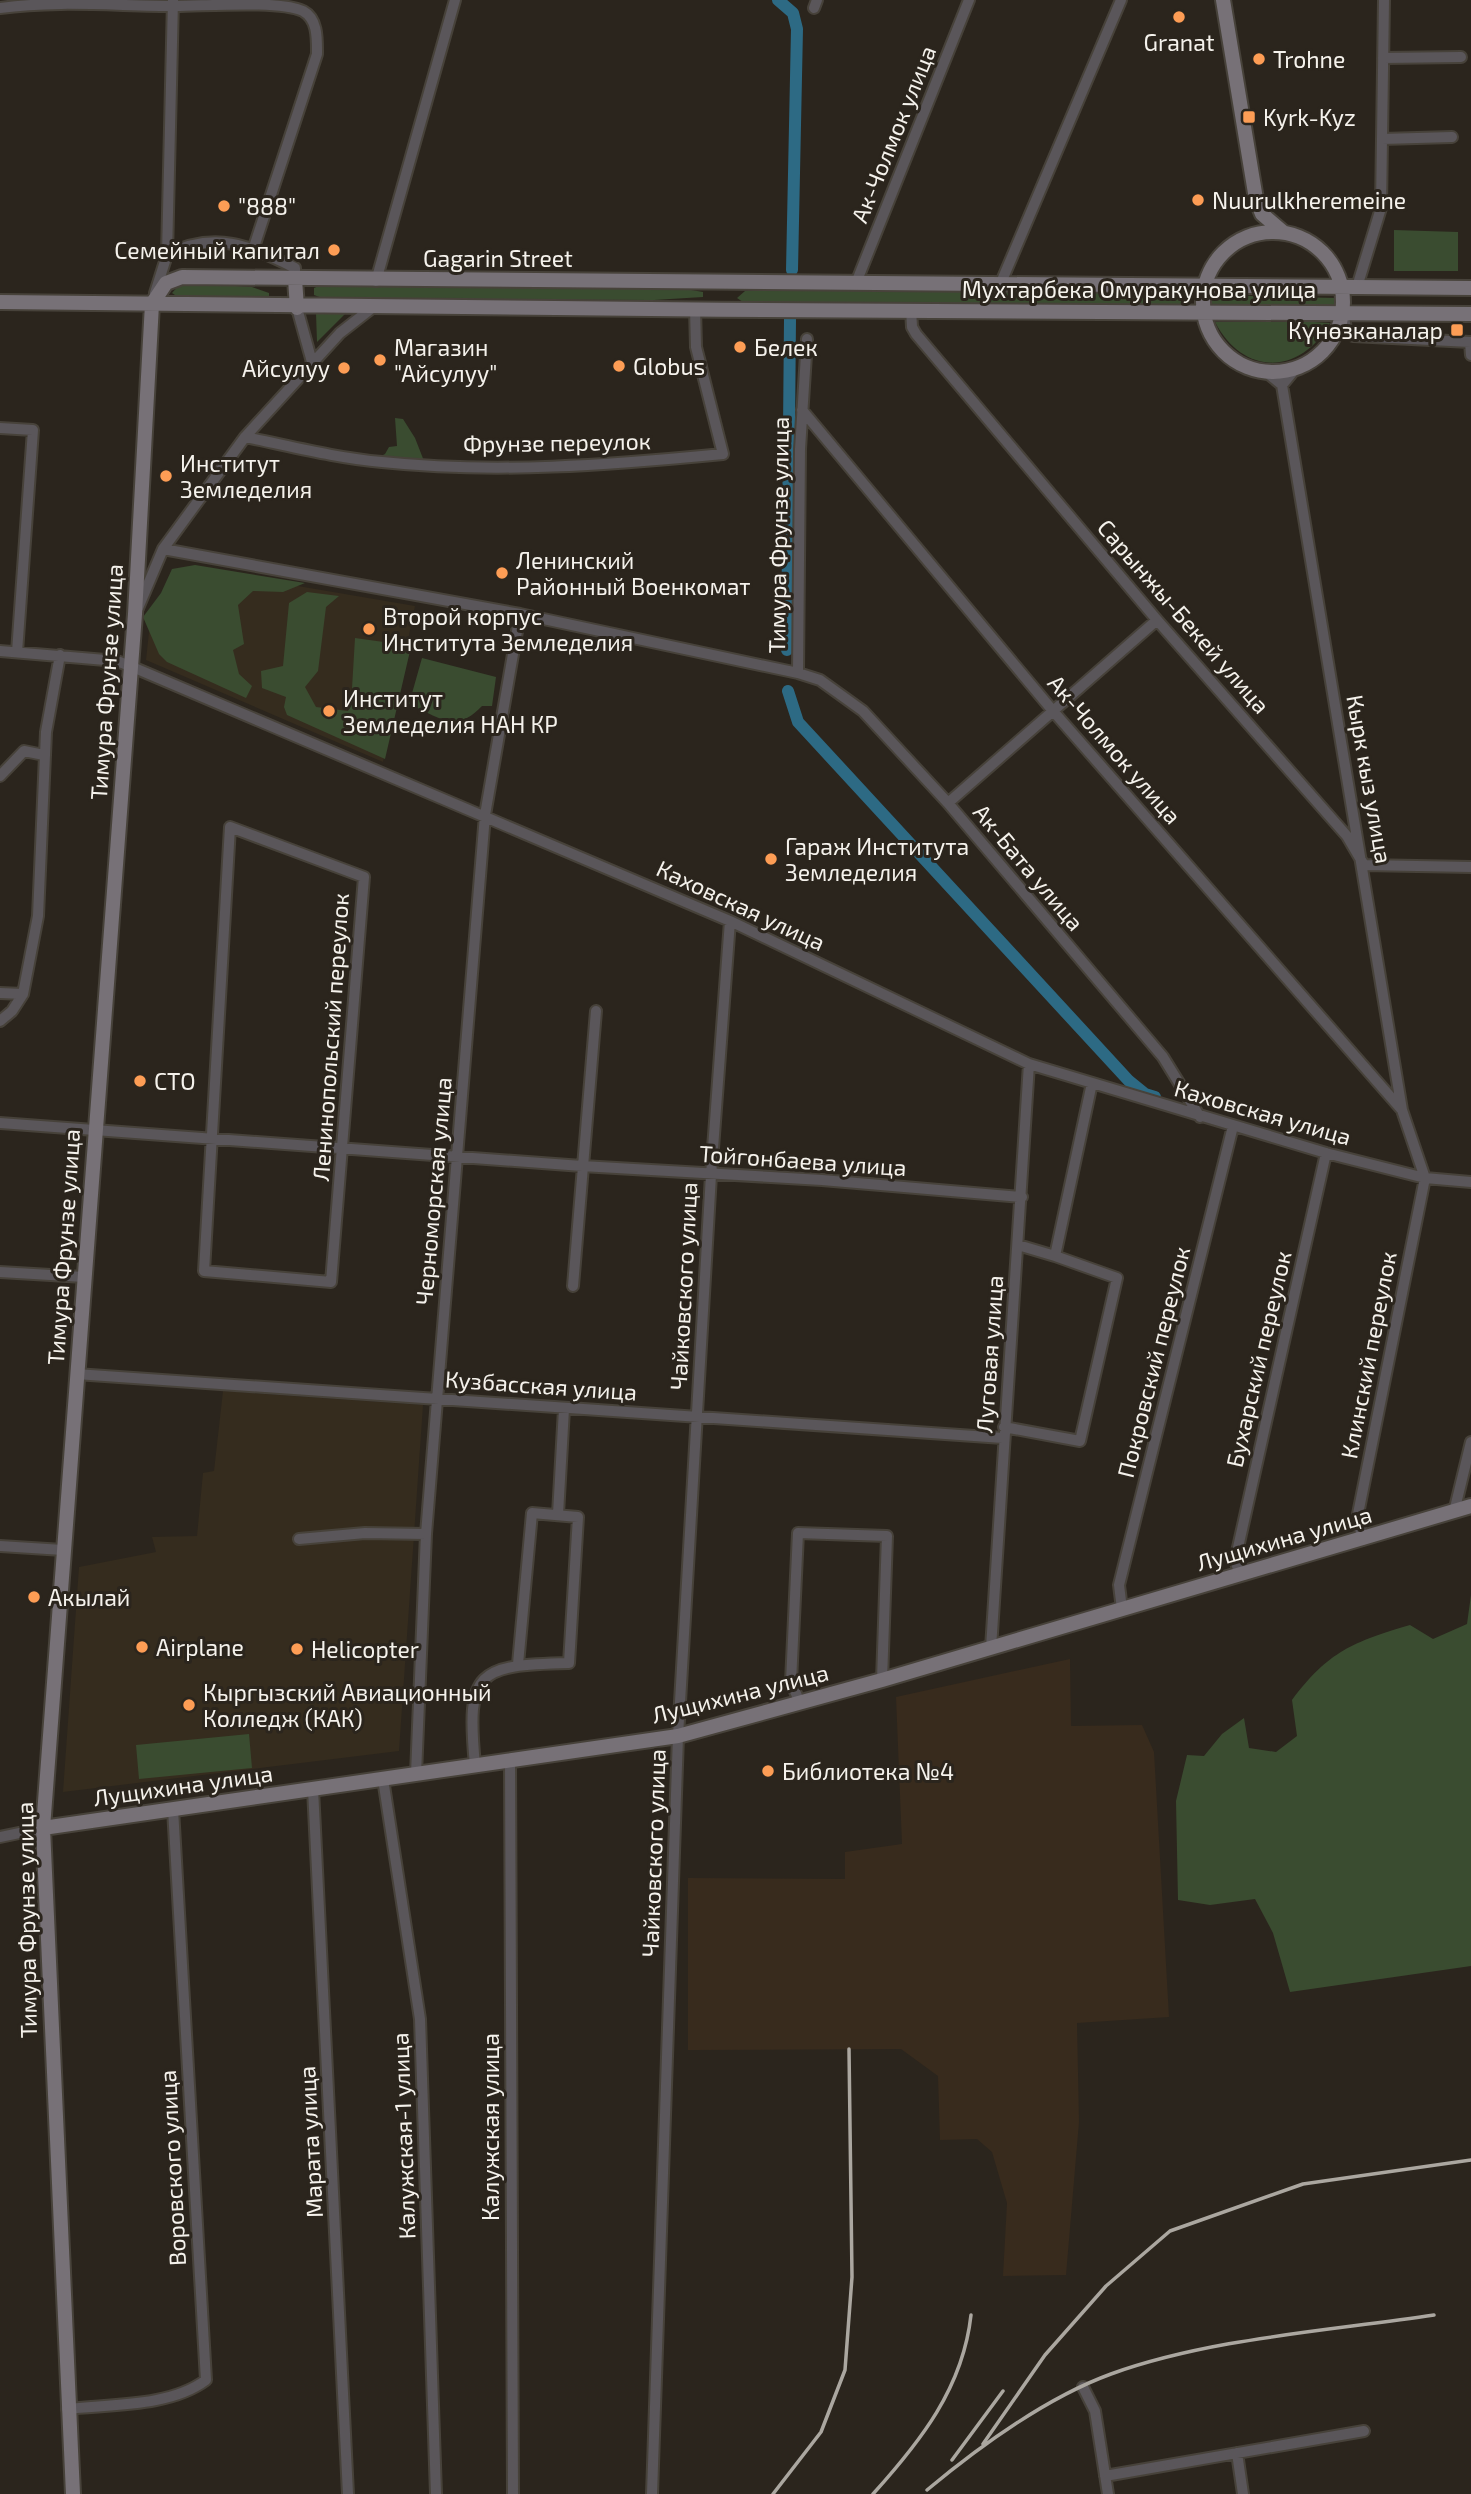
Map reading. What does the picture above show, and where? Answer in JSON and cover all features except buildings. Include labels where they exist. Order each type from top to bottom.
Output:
[{"type":"main road","points":[[1223,0],[1256,199],[1262,214],[1283,232]]},
{"type":"main road","points":[[1239,241],[1254,215],[1256,199]]},
{"type":"main road","points":[[1263,232],[1283,232],[1302,237],[1324,252],[1349,287],[1343,313],[1327,347],[1296,368],[1265,371],[1243,365],[1221,348],[1207,325],[1204,312],[1205,285],[1216,260],[1239,241],[1263,232]]},
{"type":"main road","name":"Gagarin Street","points":[[152,304],[166,284],[183,277],[376,281],[856,283]]},
{"type":"main road","points":[[295,279],[297,308]]},
{"type":"main road","name":"Мухтарбека Омуракунова улица","points":[[856,283],[1471,288]]},
{"type":"main road","points":[[0,302],[297,308],[695,308]]},
{"type":"main road","name":"Тимура Фрунзе улица","points":[[72,2494],[43,1828],[135,614],[152,304]]},
{"type":"main road","name":"Мухтарбека Омуракунова улица","points":[[695,308],[1471,314]]},
{"type":"main road","name":"Лущихина улица","points":[[43,1828],[678,1736],[882,1680],[1471,1506]]},
{"type":"street","points":[[376,281],[455,0]]},
{"type":"street","name":"Ак-Чолмок улица","points":[[856,283],[970,0]]},
{"type":"street","points":[[1000,285],[1121,0]]},
{"type":"street","points":[[1349,287],[1381,208],[1384,0]]},
{"type":"street","points":[[0,8],[68,1],[282,4],[305,11],[316,26],[317,54],[254,247]]},
{"type":"street","name":"Тимура Фрунзе улица","points":[[152,304],[167,255],[173,3]]},
{"type":"street","points":[[1383,58],[1461,57]]},
{"type":"street","points":[[1382,139],[1452,137]]},
{"type":"street","points":[[167,255],[187,245],[254,247],[295,268],[295,279]]},
{"type":"street","points":[[297,308],[312,362]]},
{"type":"street","points":[[135,614],[163,548],[245,438],[312,362],[352,322],[372,308]]},
{"type":"street","name":"Фрунзе переулок","points":[[245,438],[381,462],[512,468],[630,463],[723,454],[696,347],[695,308]]},
{"type":"street","name":"Сарынжы-Бекей улица","points":[[911,309],[912,327],[916,334],[1157,620],[1347,836],[1364,865]]},
{"type":"street","points":[[1343,313],[1346,328],[1353,336],[1470,342],[1471,355]]},
{"type":"street","name":"Тимура Фрунзе улица","points":[[163,548],[520,614],[798,673],[802,410],[807,339]]},
{"type":"street","points":[[1265,371],[1282,385],[1296,368]]},
{"type":"street","name":"Кырк кыз улица","points":[[1282,385],[1364,865],[1402,1110],[1425,1178]]},
{"type":"street","name":"Ак-Чолмок улица","points":[[802,410],[1053,711],[1402,1110]]},
{"type":"street","points":[[0,428],[33,430],[17,652]]},
{"type":"street","name":"Черноморская улица","points":[[416,1774],[426,1534],[485,815],[520,614]]},
{"type":"street","points":[[948,803],[1157,620]]},
{"type":"street","name":"Каховская улица","points":[[0,651],[117,661],[130,666],[730,921],[1029,1064],[1200,1118],[1326,1153],[1425,1178],[1471,1182]]},
{"type":"street","points":[[0,1021],[12,1011],[23,994],[38,916],[44,755],[60,655]]},
{"type":"street","name":"Ак-Бата улица","points":[[798,673],[820,680],[863,711],[948,803],[1163,1057],[1200,1118]]},
{"type":"street","points":[[0,776],[23,751],[44,755]]},
{"type":"street","name":"Ленинопольский переулок","points":[[230,827],[364,877],[331,1282],[204,1271],[212,1138],[230,827]]},
{"type":"street","points":[[1364,865],[1471,867]]},
{"type":"street","name":"Чайковского улица","points":[[652,2494],[678,1736],[711,1175],[730,921]]},
{"type":"street","points":[[0,993],[23,994]]},
{"type":"street","points":[[573,1286],[596,1011]]},
{"type":"street","name":"Луговая улица","points":[[991,1648],[1029,1064]]},
{"type":"street","points":[[1018,1245],[1055,1256],[1092,1083]]},
{"type":"street","name":"Тойгонбаева улица","points":[[0,1122],[582,1166],[822,1180],[1022,1197]]},
{"type":"street","name":"Покровский переулок","points":[[1122,1609],[1119,1585],[1233,1126]]},
{"type":"street","name":"Бухарский переулок","points":[[1240,1574],[1235,1560],[1326,1153]]},
{"type":"street","name":"Клинский переулок","points":[[1362,1539],[1358,1514],[1425,1178]]},
{"type":"street","name":"Кузбасская улица","points":[[76,1374],[697,1418],[1003,1433],[1080,1441],[1117,1278],[1055,1256]]},
{"type":"street","points":[[0,1272],[84,1277]]},
{"type":"street","points":[[558,1514],[564,1409]]},
{"type":"street","points":[[1454,1512],[1471,1442]]},
{"type":"street","points":[[475,1765],[472,1717],[479,1684],[489,1673],[518,1664],[569,1663],[578,1517],[532,1513],[518,1664]]},
{"type":"street","points":[[299,1539],[365,1533],[426,1534]]},
{"type":"street","points":[[800,1703],[791,1682],[798,1533],[887,1536],[882,1680]]},
{"type":"street","points":[[0,1546],[63,1550]]},
{"type":"street","name":"Калужская улица","points":[[510,1760],[513,2494]]},
{"type":"street","name":"Калужская-1 улица","points":[[383,1779],[420,2019],[436,2494]]},
{"type":"street","name":"Марата улица","points":[[313,1789],[348,2494]]},
{"type":"street","name":"Воровского улица","points":[[67,2409],[155,2399],[192,2391],[206,2380],[173,1809]]},
{"type":"street","name":"Лущихина улица","points":[[0,1838],[43,1828]]},
{"type":"street","points":[[1083,2388],[1095,2411],[1108,2494]]},
{"type":"street","points":[[1105,2476],[1364,2431]]},
{"type":"street","points":[[1237,2453],[1243,2494]]},
{"type":"shaded area","name":"Институт Земледелия НАН КР","points":[[178,575],[292,585],[415,606],[383,762],[146,660],[151,613]]},
{"type":"shaded area","points":[[223,1391],[423,1405],[399,1751],[63,1792],[79,1567],[156,1552],[152,1537],[197,1536],[203,1473],[214,1471]]},
{"type":"shaded area","points":[[1070,1659],[1071,1726],[1142,1725],[1154,1752],[1169,2017],[1077,2023],[1079,2122],[1066,2275],[1003,2276],[1007,2203],[992,2152],[977,2139],[940,2140],[938,2076],[901,2049],[688,2050],[688,1878],[845,1879],[845,1852],[902,1844],[896,1697]]},
{"type":"green space","points":[[1394,230],[1458,232],[1458,271],[1394,271]]},
{"type":"green space","points":[[180,284],[252,287],[269,293],[269,297],[181,299],[172,293]]},
{"type":"green space","points":[[321,285],[680,288],[703,292],[703,297],[654,300],[325,299],[314,295],[314,288]]},
{"type":"green space","points":[[745,291],[1185,294],[1191,302],[1187,306],[772,303],[743,302],[737,298]]},
{"type":"green space","points":[[1214,295],[1336,298],[1335,307],[1216,307],[1210,302]]},
{"type":"green space","points":[[316,313],[346,313],[317,342]]},
{"type":"green space","points":[[1215,322],[1330,323],[1318,340],[1303,353],[1272,363],[1256,360],[1241,352],[1227,340]]},
{"type":"green space","points":[[395,418],[403,419],[415,438],[424,461],[377,458],[385,454],[389,447],[397,446]]},
{"type":"green space","points":[[195,565],[305,583],[283,592],[253,591],[238,605],[244,644],[233,650],[239,674],[252,686],[246,698],[167,662],[159,654],[143,617],[161,593],[172,569]]},
{"type":"green space","points":[[307,592],[339,596],[326,607],[318,671],[305,687],[316,707],[348,711],[351,705],[355,638],[405,645],[408,642],[410,651],[385,759],[287,715],[284,707],[286,697],[262,688],[261,671],[283,666],[289,603]]},
{"type":"green space","points":[[422,658],[496,677],[492,706],[482,706],[464,719],[455,721],[438,718],[409,704]]},
{"type":"green space","points":[[1471,1595],[1471,1966],[1290,1992],[1273,1933],[1255,1899],[1210,1905],[1178,1900],[1176,1801],[1187,1755],[1204,1756],[1222,1734],[1244,1718],[1249,1748],[1276,1752],[1297,1736],[1292,1700],[1305,1683],[1331,1659],[1357,1643],[1410,1625],[1433,1639],[1467,1624]]},
{"type":"green space","points":[[249,1734],[252,1768],[139,1779],[136,1745]]},
{"type":"waterway","points":[[778,0],[793,13],[797,29],[792,270]]},
{"type":"waterway","points":[[787,650],[790,319]]},
{"type":"waterway","points":[[788,691],[798,722],[1129,1081],[1145,1094],[1155,1097]]},
{"type":"railway","points":[[773,2494],[821,2432],[845,2370],[852,2277],[849,2049]]},
{"type":"railway","points":[[983,2444],[1045,2355],[1106,2286],[1170,2231],[1303,2184],[1471,2160]]},
{"type":"railway","points":[[873,2494],[923,2434],[937,2412],[959,2366],[971,2315]]},
{"type":"railway","points":[[927,2490],[1014,2424],[1062,2396],[1111,2374],[1149,2362],[1229,2344],[1434,2315]]},
{"type":"railway","points":[[952,2460],[1003,2391]]},
{"type":"place","name":"Granat","points":[[1179,17]]},
{"type":"place","name":"Trohne","points":[[1259,59]]},
{"type":"place","name":"Kyrk-Kyz","points":[[1249,117]]},
{"type":"place","name":"Nuurulkheremeine","points":[[1198,200]]},
{"type":"place","name":"\"888\"","points":[[224,206]]},
{"type":"place","name":"Семейный капитал","points":[[334,250]]},
{"type":"place","name":"Күнөзканалар","points":[[1457,330]]},
{"type":"place","name":"Белек","points":[[740,347]]},
{"type":"place","name":"Магазин \"Айсулуу\"","points":[[380,360]]},
{"type":"place","name":"Globus","points":[[619,366]]},
{"type":"place","name":"Айсулуу","points":[[344,368]]},
{"type":"place","name":"Институт Земледелия","points":[[166,476]]},
{"type":"place","name":"Ленинский Районный Военкомат","points":[[502,573]]},
{"type":"place","name":"Второй корпус Института Земледелия","points":[[369,629]]},
{"type":"place","name":"Институт Земледелия НАН КР","points":[[329,711]]},
{"type":"place","name":"Гараж Института Земледелия","points":[[771,859]]},
{"type":"place","name":"СТО","points":[[140,1081]]},
{"type":"place","name":"Акылай","points":[[34,1597]]},
{"type":"place","name":"Airplane","points":[[142,1647]]},
{"type":"place","name":"Helicopter","points":[[297,1649]]},
{"type":"place","name":"Кыргызский Авиационный Колледж (КАК)","points":[[189,1705]]},
{"type":"place","name":"Библиотека №4","points":[[768,1771]]}]
